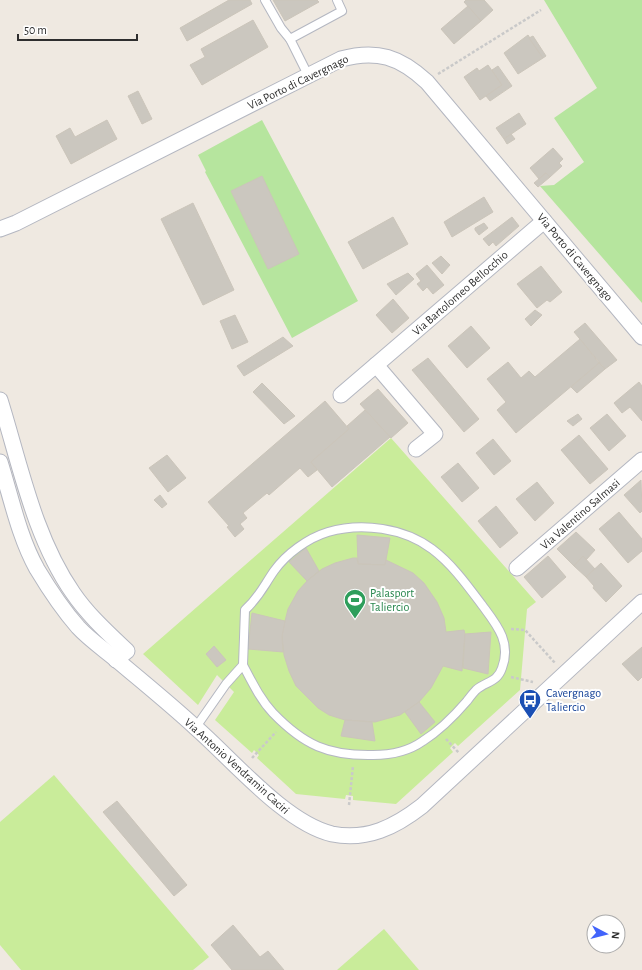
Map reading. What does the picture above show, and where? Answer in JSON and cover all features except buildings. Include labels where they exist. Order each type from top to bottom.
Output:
[{"type":"street","name":"Via Porto di Cavergnago","points":[[1,229],[341,59],[355,55],[381,55],[404,64],[427,82],[642,337]]},
{"type":"street","name":"Via Bartolomeo Bellocchio","points":[[341,395],[544,221]]},
{"type":"street","points":[[376,365],[435,434],[416,449]]},
{"type":"street","points":[[0,400],[30,498],[49,551],[73,593],[88,613],[127,651],[116,660]]},
{"type":"street","name":"Via Valentino Salmasi","points":[[517,568],[642,460]]},
{"type":"street","name":"Via Antonio Vendramin Caciri","points":[[0,462],[15,513],[37,568],[62,607],[79,627],[196,727],[279,805],[304,823],[342,836],[380,832],[395,825],[422,806],[642,602]]},
{"type":"lane","points":[[265,0],[280,28],[290,40],[308,76]]},
{"type":"lane","points":[[290,40],[342,11],[337,0]]},
{"type":"lane","points":[[363,528],[384,529],[402,534],[432,549],[444,559],[464,582],[500,629],[504,640],[505,654],[502,668],[495,680],[477,689],[460,709],[423,742],[394,753],[354,755],[336,754],[323,749],[298,735],[272,712],[257,692],[243,665],[245,610],[258,599],[275,570],[295,550],[315,537],[328,532],[363,528]]},
{"type":"lane","points":[[196,727],[226,684],[243,665]]},
{"type":"path","points":[[427,82],[541,10]]},
{"type":"path","points":[[500,629],[525,630],[557,666]]},
{"type":"path","points":[[499,674],[538,684]]},
{"type":"path","points":[[252,758],[284,723]]},
{"type":"path","points":[[437,730],[459,753]]},
{"type":"path","points":[[349,805],[354,755]]},
{"type":"green space","points":[[544,0],[642,0],[642,303],[540,186],[554,185],[584,162],[554,118],[597,88]]},
{"type":"green space","points":[[262,120],[358,301],[292,338],[205,172],[206,171],[198,155]]},
{"type":"green space","name":"Palasport Taliercio","points":[[391,438],[536,602],[527,609],[520,690],[458,746],[455,743],[450,748],[453,752],[396,804],[353,800],[353,796],[346,795],[345,799],[296,794],[257,758],[259,755],[254,750],[252,753],[215,720],[234,692],[217,675],[198,705],[143,654]]},
{"type":"green space","points":[[54,775],[209,957],[193,970],[21,970],[0,945],[0,822]]},
{"type":"green space","points":[[384,929],[419,970],[337,970]]},
{"type":"place","name":"Palasport Taliercio","points":[[355,620]]},
{"type":"place","name":"Cavergnago Taliercio","points":[[530,720]]}]
